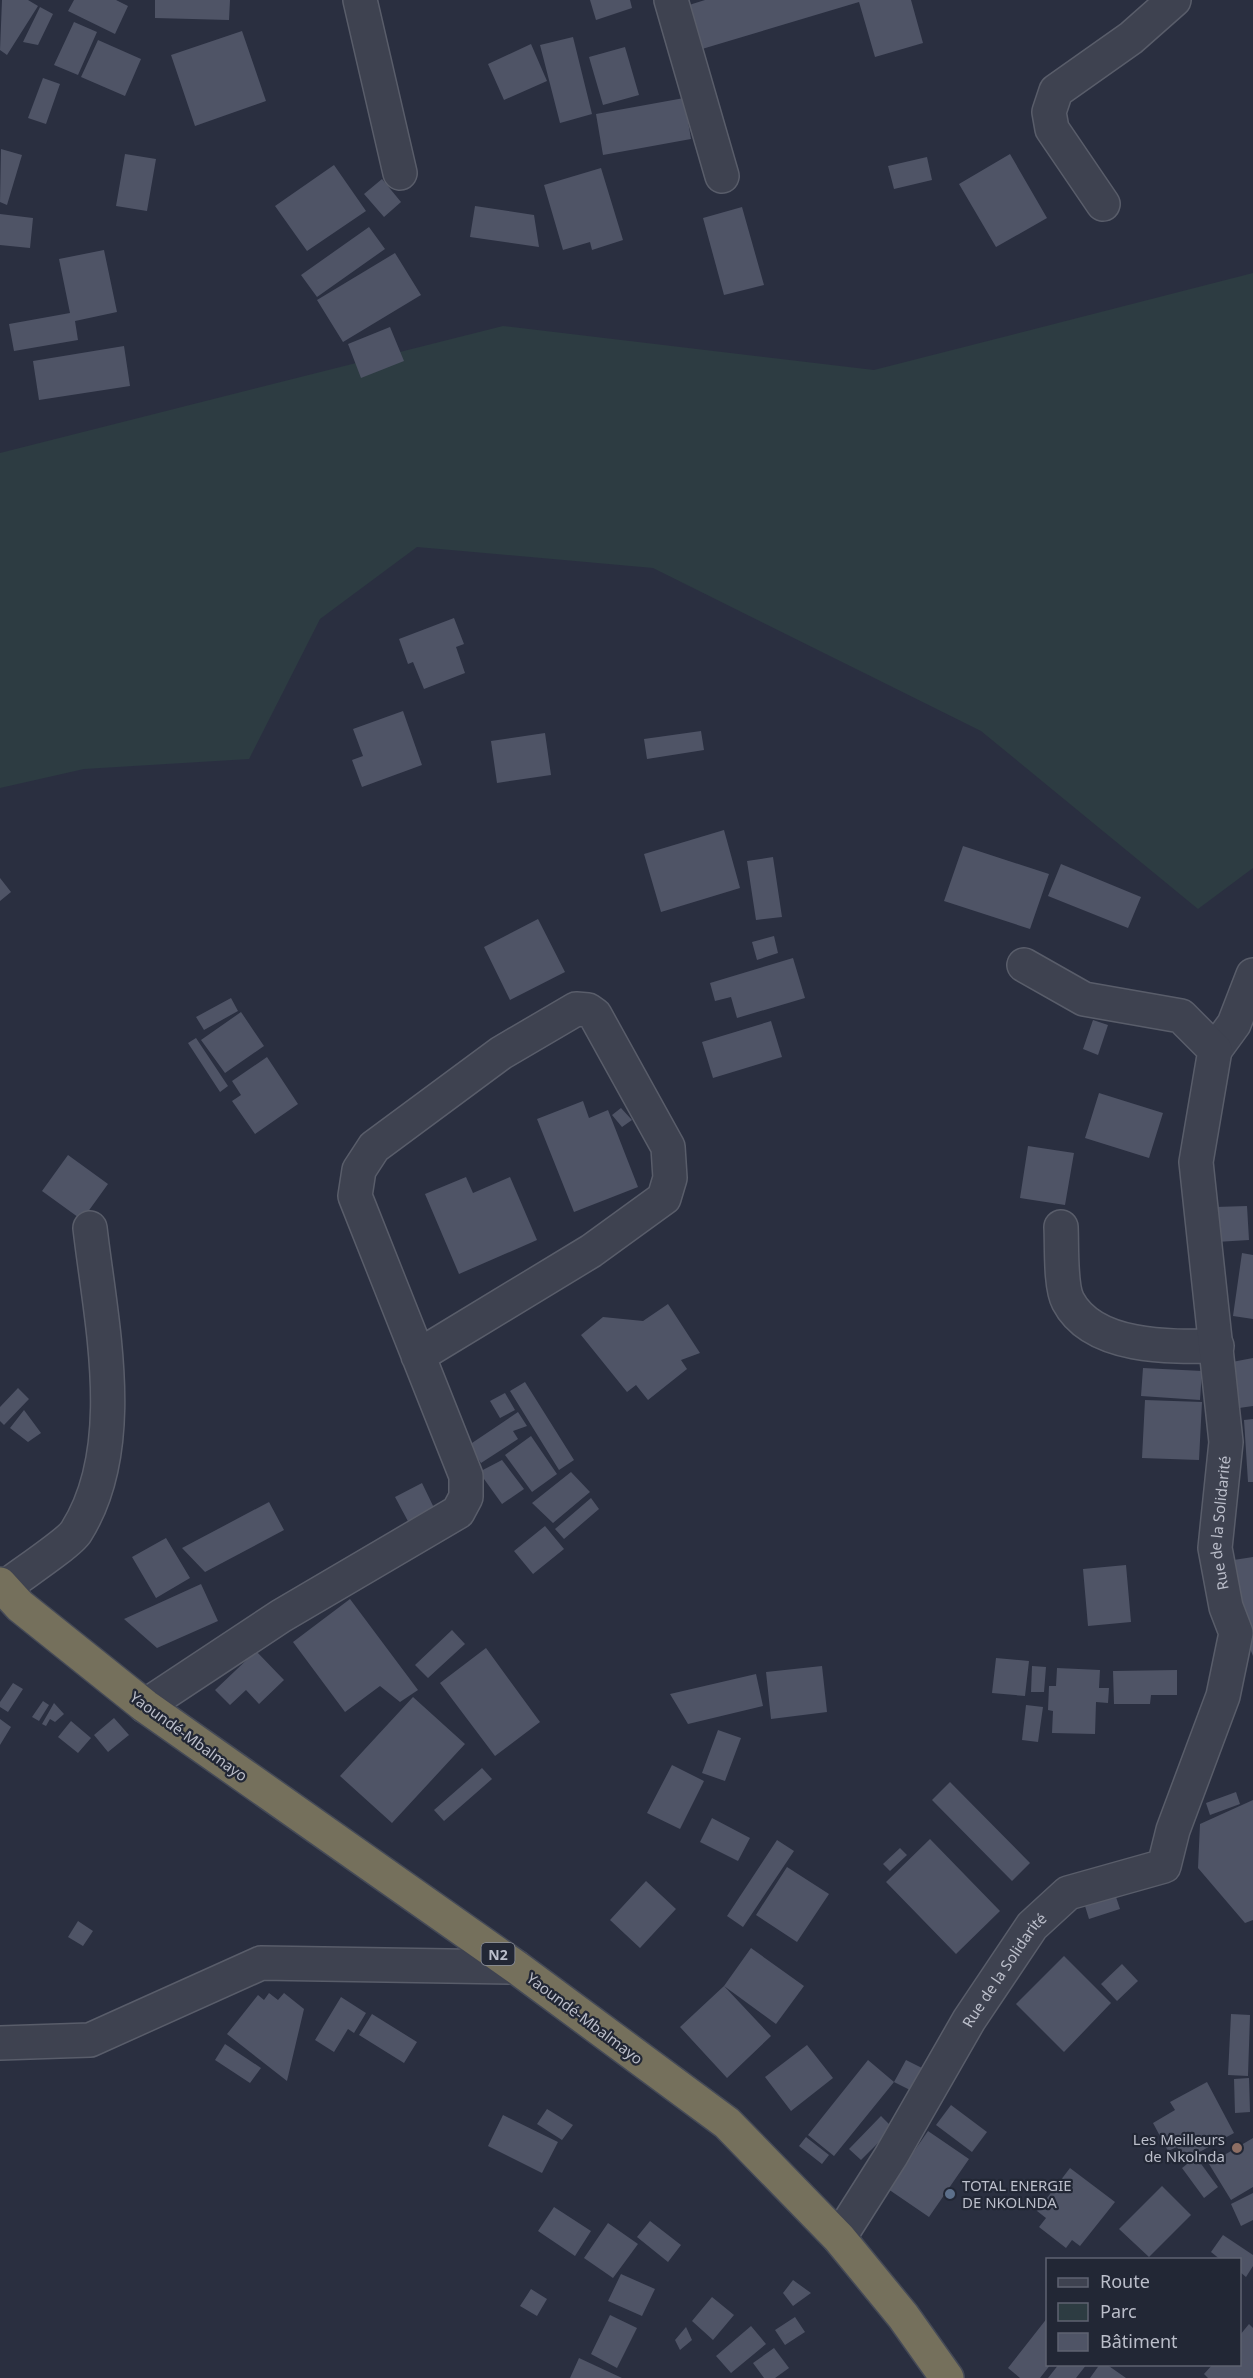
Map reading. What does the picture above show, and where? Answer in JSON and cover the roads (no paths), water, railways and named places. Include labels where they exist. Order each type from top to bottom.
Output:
[{"type":"highway","name":"Yaoundé-Mbalmayo","points":[[6,1596],[145,1706],[516,1967],[727,2123],[839,2238],[903,2316],[947,2378]]},
{"type":"street","points":[[360,0],[400,173]]},
{"type":"street","points":[[671,0],[722,176]]},
{"type":"street","points":[[1103,204],[1052,129],[1049,112],[1052,102],[1056,92],[1131,38],[1174,0]]},
{"type":"street","points":[[1024,965],[1084,999],[1181,1016],[1215,1050],[1234,1024],[1253,975]]},
{"type":"street","points":[[145,1706],[281,1616],[458,1512],[466,1497],[466,1476],[418,1356],[355,1196],[359,1170],[374,1147],[501,1053],[576,1009],[588,1010],[595,1015],[669,1147],[670,1178],[664,1198],[591,1251],[418,1356]]},
{"type":"street","name":"Rue de la Solidarité","points":[[839,2238],[891,2156],[969,2020],[1032,1926],[1068,1893],[1164,1866],[1173,1830],[1223,1696],[1236,1633],[1226,1607],[1215,1548],[1226,1442],[1196,1162],[1215,1050]]},
{"type":"street","points":[[1061,1227],[1067,1300],[1088,1324],[1130,1342],[1177,1347],[1217,1346]]},
{"type":"street","points":[[6,1596],[75,1534],[99,1485],[108,1423],[104,1350],[90,1228]]},
{"type":"street","points":[[0,2043],[90,2040],[261,1963],[516,1967]]},
{"type":"place","name":"Les Meilleurs de Nkolnda","points":[[1237,2148]]},
{"type":"place","name":"TOTAL ENERGIE DE NKOLNDA","points":[[950,2194]]}]
